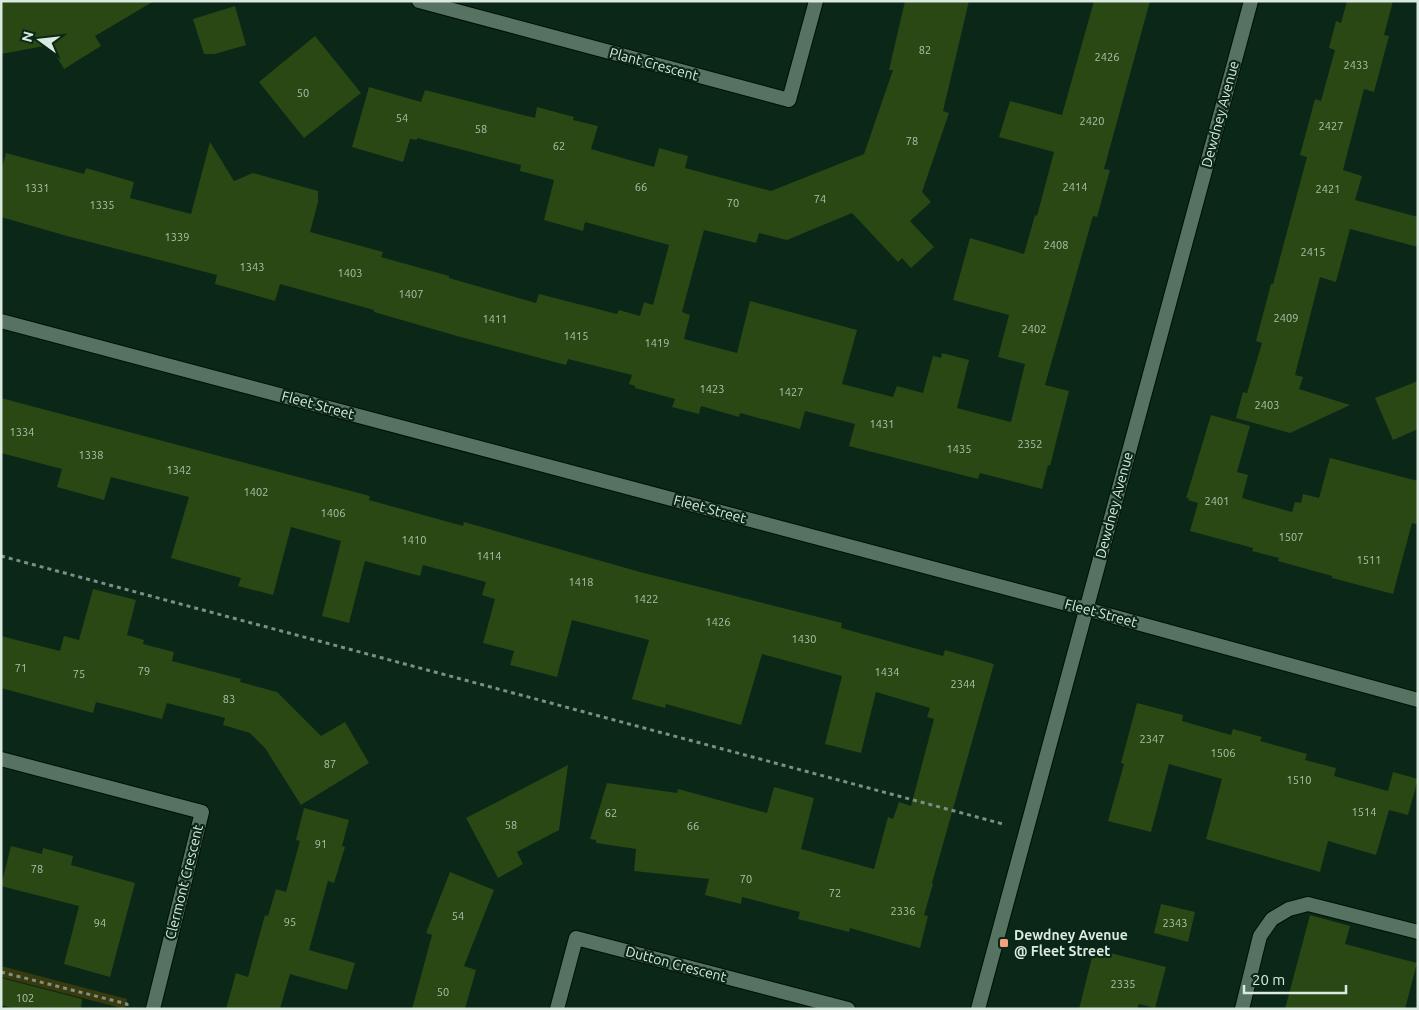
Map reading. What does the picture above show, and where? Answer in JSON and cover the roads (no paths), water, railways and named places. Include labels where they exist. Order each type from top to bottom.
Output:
[{"type":"street","name":"Plant Crescent","points":[[419,1],[789,100],[816,1]]},
{"type":"street","name":"Dewdney Avenue","points":[[978,1009],[1251,1]]},
{"type":"street","name":"Fleet Street","points":[[1,321],[1086,609],[1418,700]]},
{"type":"street","name":"Clermont Crescent","points":[[1,759],[202,812],[153,1009]]},
{"type":"street","points":[[1242,1009],[1260,936],[1272,918],[1289,909],[1308,904],[1418,932]]},
{"type":"street","name":"Dutton Crescent","points":[[557,1009],[576,938],[848,1009]]},
{"type":"place","name":"Dewdney Avenue @ Fleet Street","points":[[1004,943]]}]
